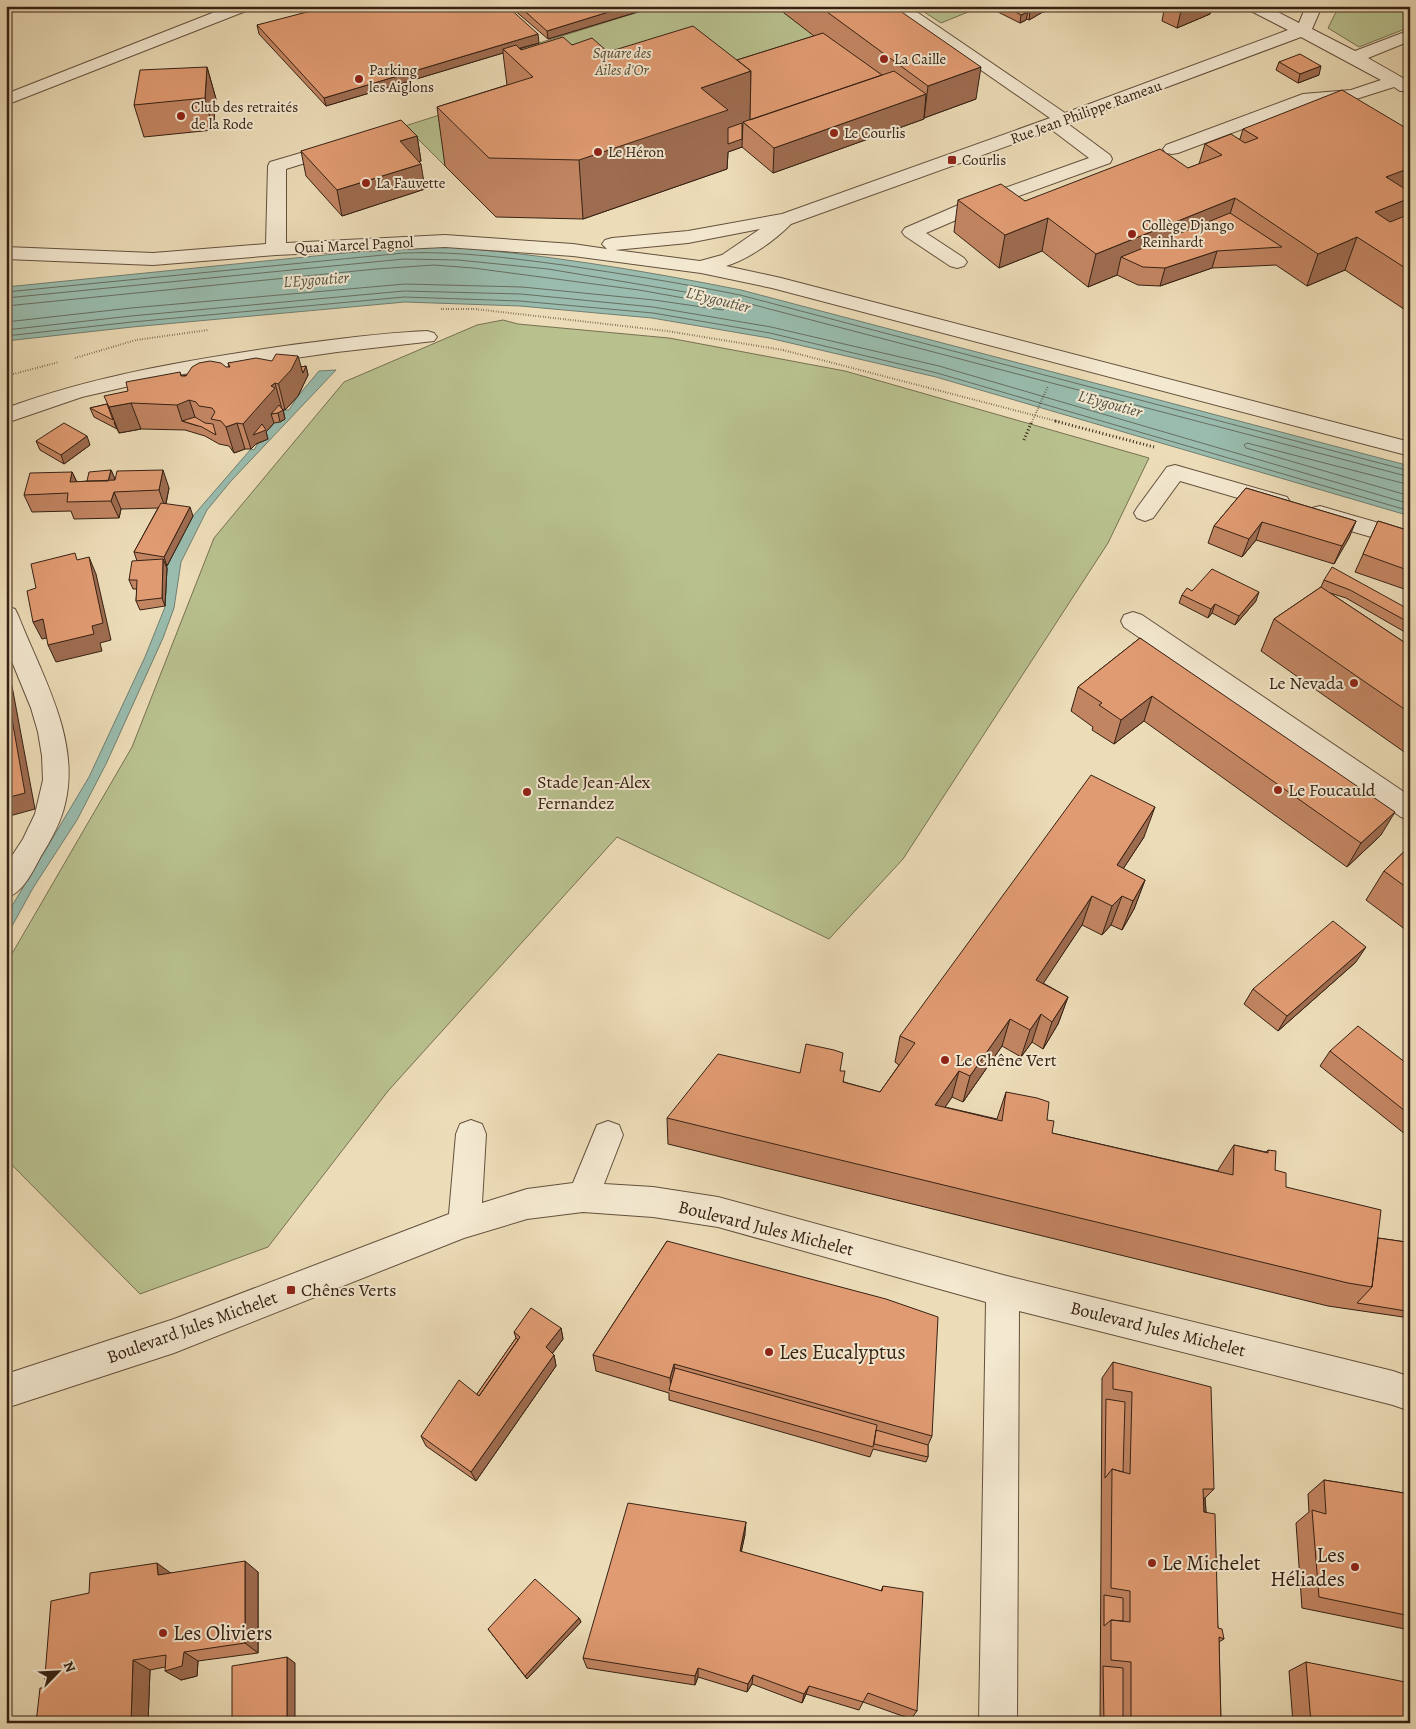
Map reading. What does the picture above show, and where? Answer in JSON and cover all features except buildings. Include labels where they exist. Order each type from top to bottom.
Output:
[{"type":"street","points":[[6,100],[245,6]]},
{"type":"street","points":[[897,6],[1059,122],[1103,159],[970,207],[912,232],[957,262]]},
{"type":"street","points":[[1253,6],[1354,57],[1403,85]]},
{"type":"street","points":[[1302,31],[1310,18],[1314,6]]},
{"type":"street","name":"Rue Jean Philippe Rameau","points":[[573,250],[688,237],[786,218],[1059,122],[1302,31]]},
{"type":"street","points":[[1354,57],[1410,35]]},
{"type":"street","points":[[1172,149],[1310,98],[1354,95],[1403,85]]},
{"type":"street","points":[[276,249],[278,166],[350,143]]},
{"type":"street","name":"Rue Jean Philippe Rameau","points":[[701,267],[729,259],[758,241],[786,218]]},
{"type":"street","points":[[6,236],[65,255]]},
{"type":"street","name":"Quai Marcel Pagnol","points":[[6,253],[153,259],[276,249],[445,241],[573,250],[701,267],[774,282],[1410,449]]},
{"type":"street","points":[[758,241],[759,254],[763,266],[774,282]]},
{"type":"street","points":[[6,416],[108,384],[177,367],[360,342],[427,337]]},
{"type":"street","points":[[1146,513],[1175,472],[1410,540]]},
{"type":"street","points":[[6,615],[43,707],[53,746],[56,780],[49,812],[35,841],[6,887]]},
{"type":"street","points":[[1133,621],[1410,810]]},
{"type":"street","points":[[464,1223],[471,1134]]},
{"type":"street","points":[[583,1197],[608,1135]]},
{"type":"street","name":"Boulevard Jules Michelet","points":[[6,1391],[174,1336],[464,1223],[526,1204],[583,1197],[653,1202],[718,1212],[1002,1291],[1404,1390]]},
{"type":"street","points":[[998,1723],[1002,1291]]},
{"type":"path","points":[[439,309],[475,309],[667,331],[783,350],[1161,449]]},
{"type":"path","points":[[74,358],[136,340],[213,330]]},
{"type":"path","points":[[6,376],[64,361]]},
{"type":"path","points":[[1024,440],[1051,381]]},
{"type":"green space","name":"Square des Ailes d'Or","points":[[658,6],[775,6],[823,41],[445,166],[405,126],[540,83],[507,53]]},
{"type":"green space","points":[[915,6],[983,6],[941,23]]},
{"type":"green space","points":[[1339,6],[1410,6],[1410,27],[1359,47],[1328,28]]},
{"type":"green space","name":"Stade Jean-Alex Fernandez","points":[[503,320],[518,324],[669,338],[845,371],[1149,458],[1108,543],[903,859],[829,939],[617,837],[388,1091],[268,1247],[140,1294],[6,1159],[6,964],[132,747],[214,538],[344,382],[477,325]]},
{"type":"water","name":"L'Eygoutier","points":[[435,246],[589,263],[741,290],[1410,466],[1410,516],[936,377],[769,338],[652,318],[520,306],[405,302],[132,327],[6,341],[6,287],[375,250]]},
{"type":"water","points":[[336,370],[231,481],[207,510],[181,562],[174,608],[163,638],[106,764],[77,820],[33,888],[6,937],[6,916],[89,777],[145,657],[165,607],[167,566],[193,516],[251,449],[254,450],[258,443],[268,439],[265,433],[285,410],[289,410],[319,371]]},
{"type":"place","name":"La Caille","points":[[884,59]]},
{"type":"place","name":"Parking les Aiglons","points":[[359,79]]},
{"type":"place","name":"Club des retraités de la Rode","points":[[181,116]]},
{"type":"place","name":"Le Courlis","points":[[834,133]]},
{"type":"place","name":"Le Héron","points":[[598,152]]},
{"type":"place","name":"Courlis","points":[[952,160]]},
{"type":"place","name":"La Fauvette","points":[[366,183]]},
{"type":"place","name":"Collège Django Reinhardt","points":[[1132,234]]},
{"type":"place","name":"Le Nevada","points":[[1354,683]]},
{"type":"place","name":"Le Foucauld","points":[[1278,790]]},
{"type":"place","name":"Stade Jean-Alex Fernandez","points":[[527,792]]},
{"type":"place","name":"Le Chêne Vert","points":[[945,1060]]},
{"type":"place","name":"Chênes Verts","points":[[291,1290]]},
{"type":"place","name":"Les Eucalyptus","points":[[769,1352]]},
{"type":"place","name":"Le Michelet","points":[[1152,1563]]},
{"type":"place","name":"Les Héliades","points":[[1355,1567]]},
{"type":"place","name":"Les Oliviers","points":[[163,1633]]}]
